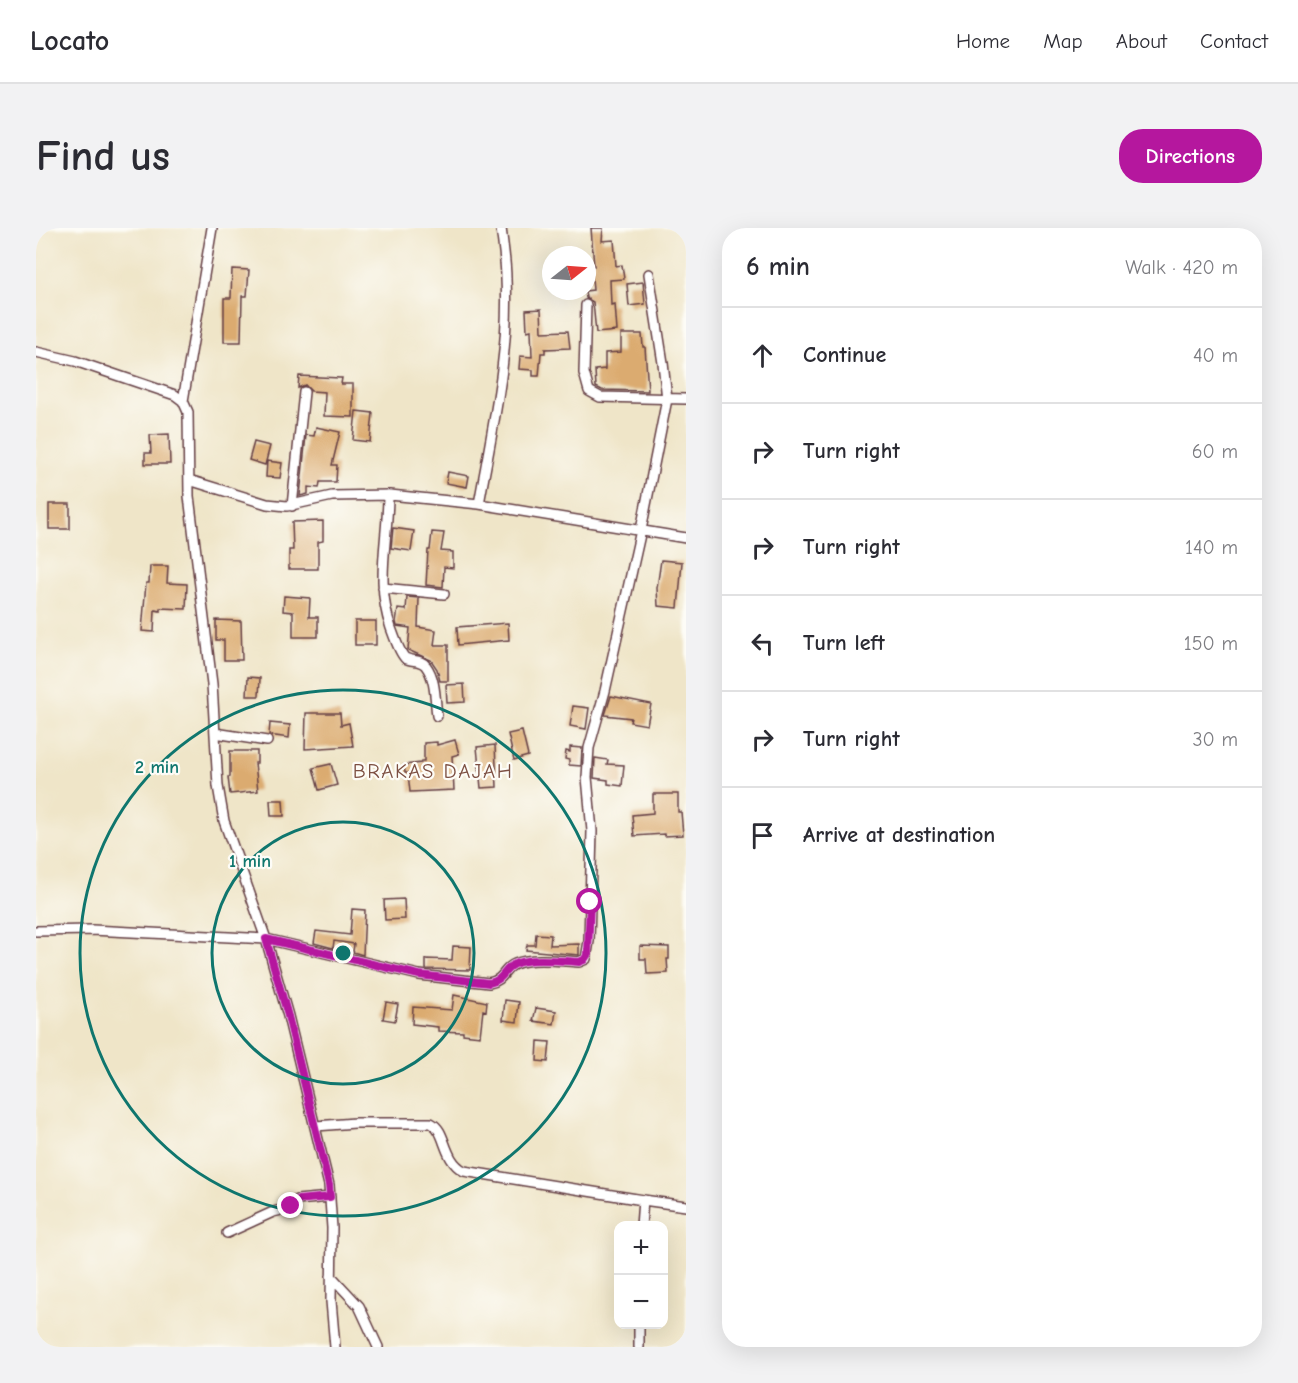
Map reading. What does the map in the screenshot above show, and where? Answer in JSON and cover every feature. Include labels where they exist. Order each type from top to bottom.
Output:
[{"type":"street","points":[[183,401],[212,228]]},
{"type":"street","points":[[479,504],[505,334],[506,279],[501,228]]},
{"type":"street","points":[[36,931],[93,930],[266,939],[419,975],[489,983],[499,980],[510,966],[520,962],[579,962],[586,959],[590,941],[592,831],[587,777],[589,748],[605,691],[641,530],[667,399],[649,274]]},
{"type":"street","points":[[586,304],[584,372],[589,391],[597,396],[686,399]]},
{"type":"street","points":[[36,352],[75,362],[175,395],[183,401],[188,412],[189,496],[212,684],[218,786],[224,821],[266,939],[316,1126],[330,1197],[334,1347]]},
{"type":"street","points":[[292,506],[303,393]]},
{"type":"street","points":[[189,480],[267,504],[292,506],[332,496],[387,495],[479,504],[686,538]]},
{"type":"street","points":[[387,495],[388,521],[382,564],[383,588],[391,629],[405,657],[422,662],[427,667],[434,688],[437,716]]},
{"type":"street","points":[[383,588],[444,594]]},
{"type":"street","points":[[215,733],[267,741]]},
{"type":"street","points":[[316,1126],[355,1123],[431,1123],[438,1127],[450,1158],[464,1170],[686,1206]]},
{"type":"street","points":[[227,1233],[273,1212],[290,1208],[297,1200],[330,1197]]},
{"type":"street","points":[[641,1221],[643,1200]]},
{"type":"street","points":[[331,1276],[359,1306],[378,1347]]},
{"type":"street","points":[[639,1329],[639,1347]]},
{"type":"building","points":[[591,228],[603,228],[602,241],[614,240],[616,266],[622,265],[624,279],[610,280],[611,305],[615,304],[617,331],[596,333],[593,302],[590,300],[596,300],[596,246],[592,246]]},
{"type":"building","points":[[232,269],[249,270],[247,296],[242,296],[241,342],[224,342],[224,298],[231,298]]},
{"type":"building","points":[[643,282],[645,304],[629,306],[627,284]]},
{"type":"building","points":[[541,309],[542,332],[568,331],[570,348],[545,349],[545,353],[541,353],[539,376],[533,376],[533,370],[519,369],[520,356],[532,357],[531,330],[527,331],[526,310]]},
{"type":"building","points":[[621,334],[642,334],[648,391],[602,390],[596,387],[595,370],[605,369],[605,353],[621,352]]},
{"type":"building","points":[[299,376],[342,378],[341,384],[353,384],[353,417],[324,416],[325,392],[311,391],[305,385],[298,388]]},
{"type":"building","points":[[356,411],[373,413],[370,442],[353,440]]},
{"type":"building","points":[[316,427],[340,432],[332,465],[337,465],[336,482],[320,482],[319,488],[308,487],[308,494],[300,496],[306,435],[314,436]]},
{"type":"building","points":[[169,434],[170,464],[145,464],[145,453],[151,453],[150,435]]},
{"type":"building","points":[[254,442],[270,446],[265,465],[249,460]]},
{"type":"building","points":[[267,461],[282,463],[280,478],[266,477]]},
{"type":"building","points":[[448,472],[469,476],[467,487],[446,483]]},
{"type":"building","points":[[49,504],[70,504],[70,529],[49,529]]},
{"type":"building","points":[[323,521],[323,541],[318,542],[318,569],[289,569],[289,550],[293,550],[292,522]]},
{"type":"building","points":[[393,528],[414,531],[411,551],[391,548]]},
{"type":"building","points":[[432,532],[444,533],[441,551],[453,552],[453,568],[444,567],[443,587],[426,585],[428,550],[430,550]]},
{"type":"building","points":[[661,560],[682,562],[678,608],[658,606],[657,588]]},
{"type":"building","points":[[150,566],[168,566],[167,583],[187,584],[186,609],[160,608],[160,611],[155,610],[154,632],[142,631],[146,583],[149,583]]},
{"type":"building","points":[[284,596],[310,598],[309,617],[318,617],[318,637],[293,637],[293,612],[283,611]]},
{"type":"building","points":[[407,597],[419,598],[418,627],[436,630],[434,645],[448,645],[448,681],[440,681],[437,669],[431,660],[408,650],[410,628],[397,626],[396,622],[398,609],[406,610]]},
{"type":"building","points":[[216,620],[241,621],[242,660],[224,660],[224,640],[216,640]]},
{"type":"building","points":[[355,621],[376,621],[376,645],[355,645]]},
{"type":"building","points":[[508,623],[509,640],[458,645],[457,627]]},
{"type":"building","points":[[248,677],[260,678],[259,696],[247,696]]},
{"type":"building","points":[[464,684],[465,702],[447,703],[446,685]]},
{"type":"building","points":[[611,696],[651,704],[647,725],[630,722],[631,718],[605,715]]},
{"type":"building","points":[[573,706],[589,708],[586,729],[570,726]]},
{"type":"building","points":[[306,713],[340,713],[341,725],[349,723],[353,746],[305,749]]},
{"type":"building","points":[[270,723],[290,725],[289,738],[269,735]]},
{"type":"building","points":[[522,731],[528,756],[514,760],[508,734]]},
{"type":"building","points":[[455,740],[459,754],[452,756],[454,790],[410,792],[408,773],[405,773],[404,765],[424,761],[424,743],[437,742],[437,745]]},
{"type":"building","points":[[495,745],[497,787],[481,788],[477,747]]},
{"type":"building","points":[[570,747],[582,748],[581,766],[569,765],[569,760],[565,759],[566,751],[570,752]]},
{"type":"building","points":[[230,751],[257,751],[257,763],[255,763],[258,791],[230,794],[228,777],[230,777]]},
{"type":"building","points":[[595,758],[608,760],[607,764],[624,765],[622,786],[608,784],[608,780],[594,778]]},
{"type":"building","points":[[331,764],[337,785],[319,790],[313,768]]},
{"type":"building","points":[[653,794],[678,794],[678,812],[681,812],[683,835],[634,836],[632,815],[653,813]]},
{"type":"building","points":[[270,800],[283,800],[284,816],[271,816]]},
{"type":"building","points":[[404,899],[405,919],[385,920],[384,900]]},
{"type":"building","points":[[352,909],[365,910],[363,955],[353,952],[354,944],[334,941],[333,948],[314,943],[316,931],[350,935]]},
{"type":"building","points":[[536,934],[551,935],[550,945],[579,944],[579,955],[526,950],[527,945],[535,945]]},
{"type":"building","points":[[453,946],[471,947],[470,970],[426,969],[426,959],[452,960]]},
{"type":"building","points":[[640,946],[669,947],[668,973],[647,974],[646,959],[640,959]]},
{"type":"building","points":[[454,995],[487,1002],[486,1011],[483,1010],[480,1036],[463,1034],[463,1032],[438,1031],[438,1027],[412,1024],[413,1007],[452,1010]]},
{"type":"building","points":[[505,1000],[519,1002],[517,1022],[503,1020]]},
{"type":"building","points":[[386,1002],[398,1004],[395,1021],[383,1019]]},
{"type":"building","points":[[536,1008],[556,1011],[554,1024],[533,1021]]},
{"type":"building","points":[[538,1041],[550,1042],[548,1062],[537,1061]]},
{"type":"district","name":"BRAKAS DAJAH","points":[[433,771]]},
{"type":"route","points":[[291,1206],[297,1200],[330,1197],[329,1185],[288,1016],[266,939],[419,975],[489,983],[499,980],[510,966],[520,962],[579,962],[586,959],[590,941],[590,902]]}]
